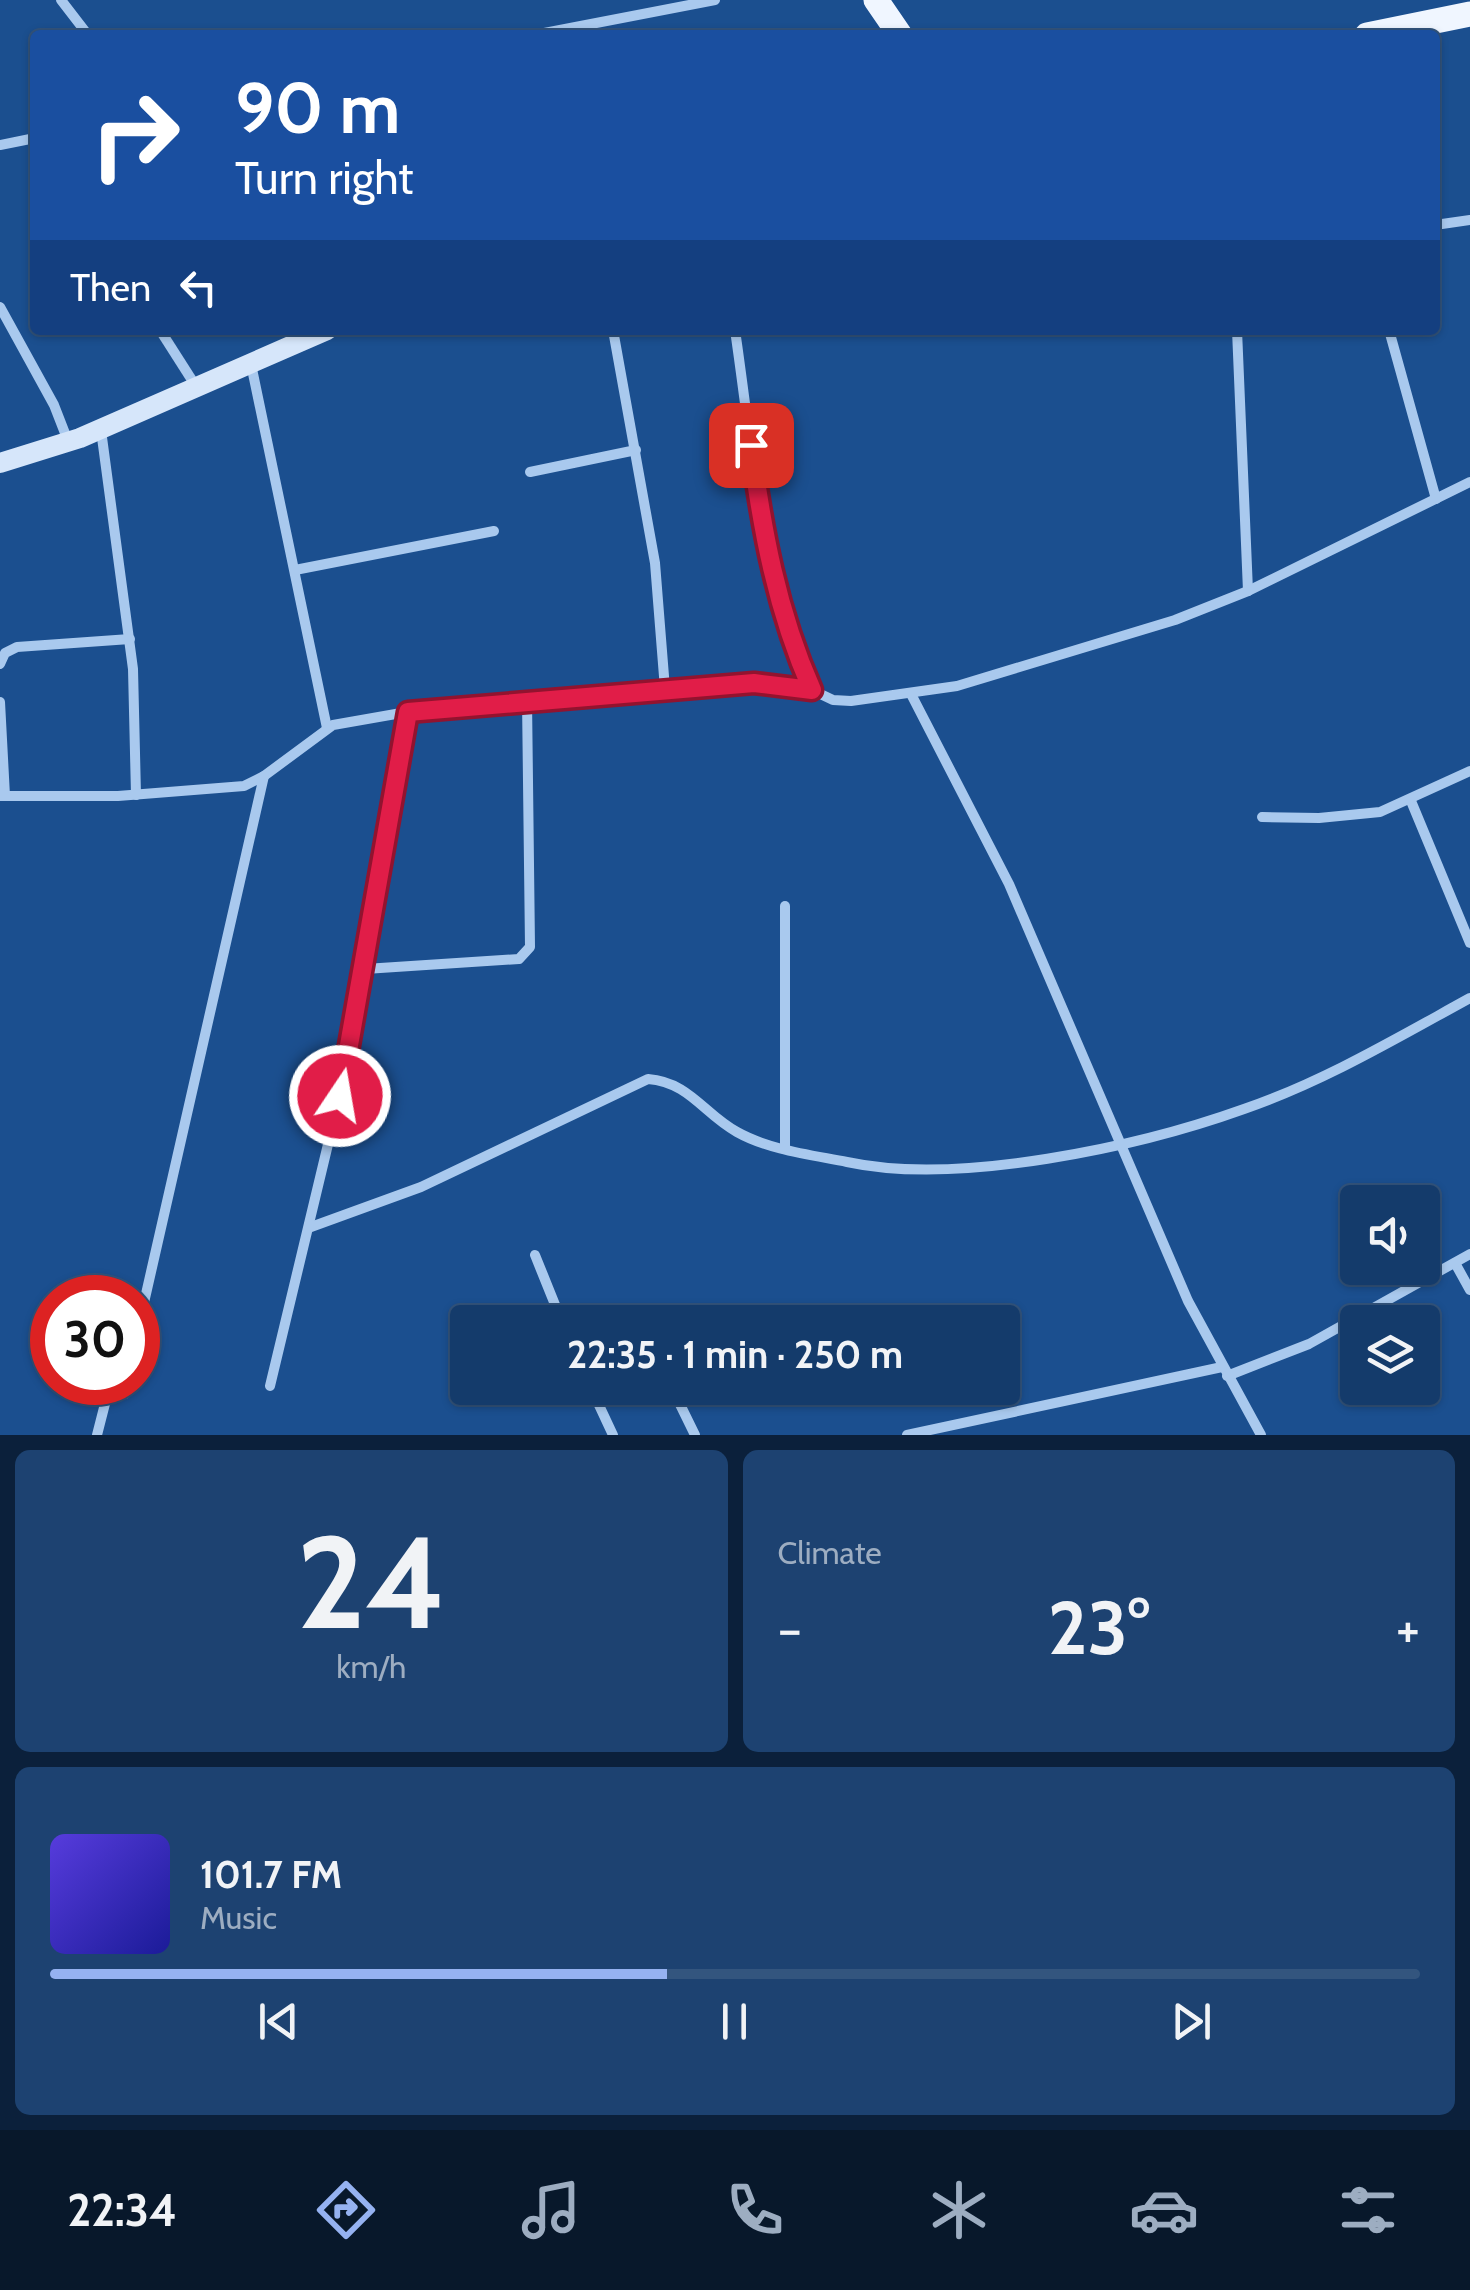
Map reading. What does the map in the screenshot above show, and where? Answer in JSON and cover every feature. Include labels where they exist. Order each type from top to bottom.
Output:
[{"type":"main road","points":[[876,0],[897,30]]},
{"type":"main road","points":[[1392,30],[1470,14]]},
{"type":"main road","points":[[0,463],[101,430],[308,335]]},
{"type":"street","points":[[60,0],[84,30]]},
{"type":"street","points":[[560,30],[715,0]]},
{"type":"street","points":[[0,146],[30,139]]},
{"type":"street","points":[[1440,225],[1470,220]]},
{"type":"street","points":[[0,307],[54,404],[68,442]]},
{"type":"street","points":[[163,335],[197,389]]},
{"type":"street","points":[[613,335],[654,563],[665,689]]},
{"type":"street","points":[[736,335],[760,515],[786,627],[812,690]]},
{"type":"street","points":[[1237,335],[1248,591]]},
{"type":"street","points":[[1390,335],[1436,499]]},
{"type":"street","points":[[251,363],[327,728]]},
{"type":"street","points":[[101,430],[130,639],[136,795]]},
{"type":"street","points":[[530,472],[636,450]]},
{"type":"street","points":[[0,702],[2,796],[136,795],[244,786],[264,776],[327,728],[408,712],[754,683],[812,690],[833,700],[911,694],[957,686],[1160,625],[1248,591],[1470,482]]},
{"type":"street","points":[[295,570],[494,531]]},
{"type":"street","points":[[0,664],[5,653],[17,647],[130,639]]},
{"type":"street","points":[[911,694],[1010,884],[1123,1142],[1161,1241],[1261,1435]]},
{"type":"street","points":[[364,969],[519,960],[526,955],[530,947],[528,699]]},
{"type":"street","points":[[270,1386],[311,1227],[364,969],[408,712]]},
{"type":"street","points":[[1262,817],[1380,812],[1470,771]]},
{"type":"street","points":[[151,1275],[264,776]]},
{"type":"street","points":[[1411,800],[1470,943]]},
{"type":"street","points":[[785,906],[785,1148]]},
{"type":"street","points":[[311,1227],[422,1187],[648,1079],[666,1081],[686,1090],[737,1132],[785,1148],[880,1169],[1002,1164],[1123,1142],[1245,1109],[1358,1058],[1470,998]]},
{"type":"street","points":[[907,1435],[1225,1371],[1310,1344],[1470,1254]]},
{"type":"street","points":[[535,1255],[555,1305]]},
{"type":"street","points":[[1455,1263],[1470,1290]]},
{"type":"street","points":[[97,1435],[105,1405]]},
{"type":"street","points":[[599,1405],[613,1435]]},
{"type":"street","points":[[680,1405],[695,1435]]},
{"type":"route","points":[[340,1096],[408,712],[754,683],[812,690],[777,596],[760,515],[751,445]]}]
